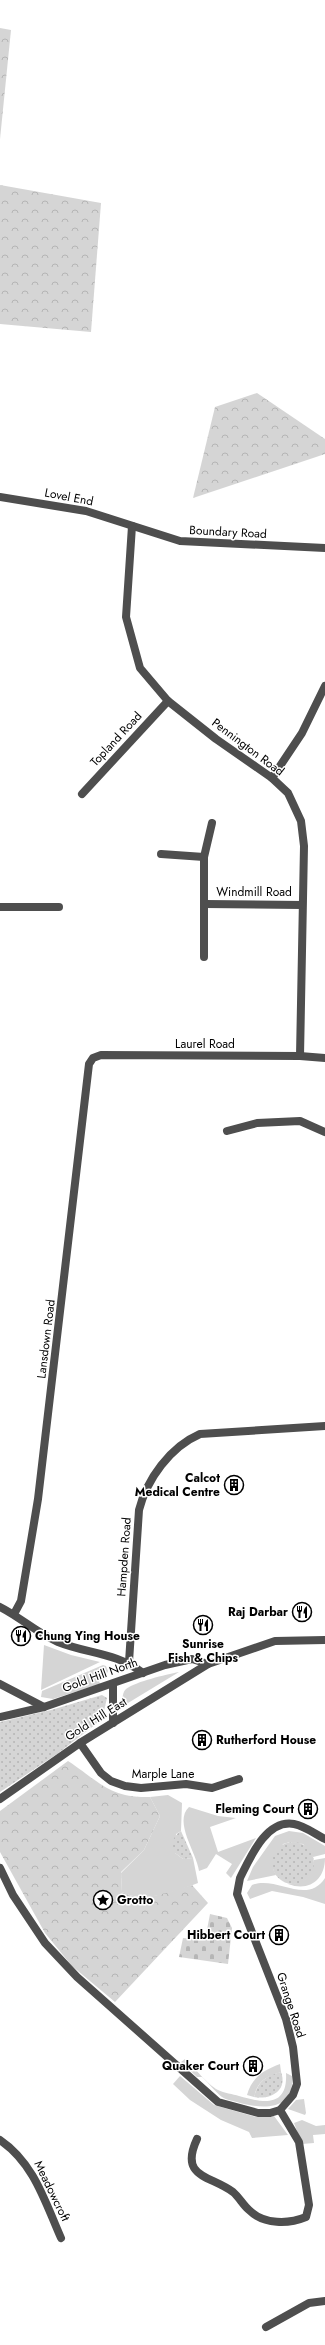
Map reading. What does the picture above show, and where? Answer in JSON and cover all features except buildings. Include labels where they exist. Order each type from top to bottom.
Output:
[{"type":"street","name":"Lovel End","points":[[0,496],[86,511],[132,526]]},
{"type":"street","name":"Boundary Road","points":[[132,526],[180,541],[325,548]]},
{"type":"street","name":"Pennington Road","points":[[132,526],[126,617],[140,668],[168,701],[216,739],[272,778],[288,793],[301,821],[304,846],[300,1056]]},
{"type":"street","points":[[272,778],[302,733],[325,686]]},
{"type":"street","name":"Topland Road","points":[[82,794],[168,701]]},
{"type":"street","name":"Windmill Road","points":[[204,957],[206,904],[204,857],[212,824]]},
{"type":"street","points":[[161,854],[204,857]]},
{"type":"street","name":"Windmill Road","points":[[206,904],[302,905]]},
{"type":"street","points":[[0,907],[59,907]]},
{"type":"street","name":"Laurel Road","points":[[89,1064],[93,1058],[101,1055],[300,1056],[325,1058]]},
{"type":"street","name":"Lansdown Road","points":[[14,1614],[21,1601],[38,1499],[89,1064]]},
{"type":"street","points":[[228,1131],[257,1123],[300,1121],[325,1132]]},
{"type":"street","name":"Hampden Road","points":[[129,1662],[139,1510],[147,1487],[167,1459],[190,1439],[200,1434],[325,1426]]},
{"type":"street","points":[[0,1607],[14,1614],[46,1636],[58,1642],[129,1662],[143,1673]]},
{"type":"street","name":"Gold Hill East","points":[[0,1799],[80,1743],[208,1664],[275,1641],[325,1640]]},
{"type":"street","name":"Gold Hill North","points":[[0,1717],[44,1707],[113,1685],[143,1673],[192,1659],[208,1664]]},
{"type":"street","points":[[0,1684],[44,1707]]},
{"type":"street","points":[[113,1685],[113,1723]]},
{"type":"street","name":"Marple Lane","points":[[80,1743],[101,1773],[111,1781],[125,1786],[141,1788],[186,1784],[212,1788],[239,1779]]},
{"type":"street","name":"Grange Road","points":[[280,2110],[293,2095],[297,2084],[293,2047],[286,2019],[237,1894],[237,1886],[263,1838],[272,1829],[283,1825],[293,1824],[303,1827],[325,1839]]},
{"type":"street","points":[[0,1868],[13,1895],[45,1943],[78,1977],[218,2102],[258,2113],[280,2110],[299,2142],[309,2205],[306,2217],[293,2222],[271,2221],[250,2212],[233,2192],[200,2176],[194,2168],[192,2160],[193,2148],[198,2139]]},
{"type":"street","name":"Meadowcroft","points":[[0,2140],[26,2162],[40,2189],[61,2238]]},
{"type":"street","points":[[266,2327],[309,2303],[325,2301]]},
{"type":"green space","points":[[0,28],[11,30],[0,139]]},
{"type":"green space","points":[[0,185],[101,203],[91,332],[0,324]]},
{"type":"green space","points":[[257,393],[325,439],[325,454],[193,498],[215,407]]},
{"type":"green space","points":[[44,1645],[71,1655],[100,1662],[41,1690]]},
{"type":"green space","points":[[103,1665],[106,1666],[108,1671],[105,1678],[99,1681],[100,1684],[53,1699],[41,1697],[42,1691]]},
{"type":"green space","points":[[179,1672],[128,1703],[123,1701],[124,1692],[131,1686]]},
{"type":"green space","points":[[102,1695],[107,1698],[104,1711],[96,1724],[57,1754],[0,1792],[0,1722],[51,1710]]},
{"type":"green space","points":[[68,1761],[97,1782],[114,1792],[136,1797],[150,1797],[160,1816],[144,1850],[121,1872],[122,1892],[139,1897],[148,1897],[192,1885],[208,1903],[115,2002],[72,1966],[45,1933],[0,1852],[0,1811]]},
{"type":"green space","points":[[168,1795],[182,1803],[181,1831],[176,1834],[175,1853],[183,1859],[193,1858],[198,1883],[170,1893],[150,1897],[140,1897],[122,1892],[121,1873],[144,1850],[160,1816],[150,1797]]},
{"type":"green space","points":[[189,1807],[218,1816],[236,1818],[210,1827],[218,1852],[256,1838],[231,1878],[226,1873],[232,1864],[216,1854],[207,1868],[199,1871],[185,1829],[185,1813]]},
{"type":"green space","points":[[181,1831],[193,1858],[183,1859],[175,1853],[173,1841]]},
{"type":"green space","points":[[289,1831],[303,1833],[325,1846],[325,1854],[313,1857],[303,1844],[290,1842],[283,1844],[273,1869],[276,1875],[247,1881],[253,1867],[275,1836]]},
{"type":"green space","points":[[289,1842],[297,1842],[308,1848],[314,1859],[314,1867],[308,1878],[297,1884],[289,1884],[278,1878],[272,1867],[272,1859],[278,1848]]},
{"type":"green space","points":[[325,1858],[322,1872],[319,1878],[314,1882],[303,1886],[288,1884],[303,1881],[310,1875],[314,1860]]},
{"type":"green space","points":[[325,1878],[325,1904],[303,1897],[272,1891],[250,1899],[247,1893],[252,1885],[261,1883],[300,1890],[309,1890],[318,1886]]},
{"type":"green space","points":[[210,1914],[227,1918],[232,1928],[228,1964],[179,1957],[183,1938],[205,1940]]},
{"type":"green space","points":[[185,2059],[214,2088],[226,2093],[265,2101],[278,2098],[283,2092],[286,2084],[286,2073],[292,2076],[292,2087],[288,2096],[283,2102],[276,2105],[258,2106],[240,2103],[226,2099],[219,2095],[202,2077],[197,2077],[181,2062]]},
{"type":"green space","points":[[280,2064],[281,2072],[263,2080],[260,2083],[254,2097],[247,2095],[252,2083],[259,2075]]},
{"type":"green space","points":[[281,2072],[283,2079],[282,2084],[276,2093],[266,2097],[254,2097],[260,2083],[263,2080],[271,2075]]},
{"type":"green space","points":[[180,2076],[214,2105],[256,2117],[274,2116],[288,2135],[252,2138],[249,2132],[221,2120],[190,2100],[173,2084]]},
{"type":"green space","points":[[304,2099],[305,2115],[288,2109],[296,2100]]},
{"type":"green space","points":[[302,2120],[316,2126],[325,2125],[325,2134],[313,2135],[314,2143],[302,2144],[294,2123]]},
{"type":"place","name":"Calcot Medical Centre","points":[[234,1485]]},
{"type":"place","name":"Raj Darbar","points":[[302,1612]]},
{"type":"place","name":"Sunrise Fish & Chips","points":[[203,1625]]},
{"type":"place","name":"Chung Ying House","points":[[21,1636]]},
{"type":"place","name":"Rutherford House","points":[[202,1740]]},
{"type":"place","name":"Fleming Court","points":[[308,1809]]},
{"type":"place","name":"Grotto","points":[[103,1900]]},
{"type":"place","name":"Hibbert Court","points":[[279,1935]]},
{"type":"place","name":"Quaker Court","points":[[253,2066]]}]
